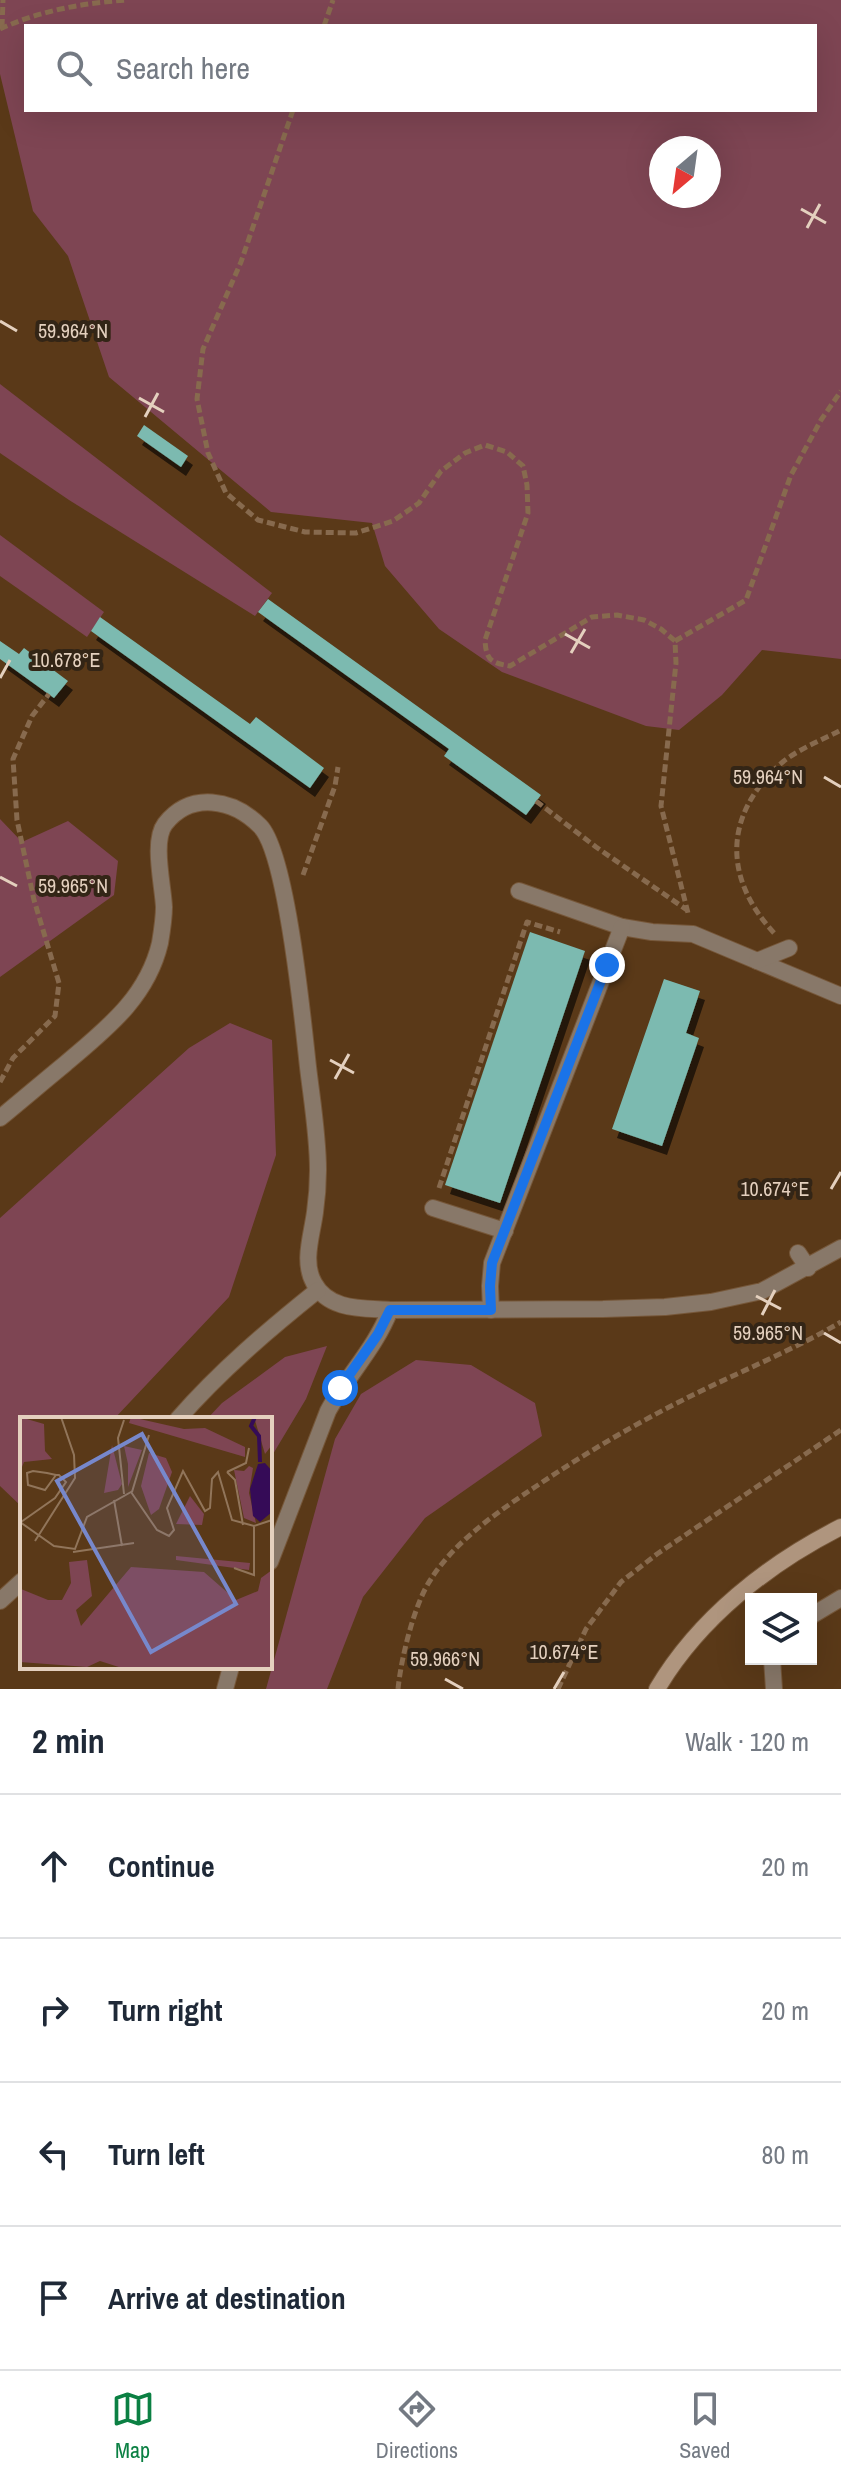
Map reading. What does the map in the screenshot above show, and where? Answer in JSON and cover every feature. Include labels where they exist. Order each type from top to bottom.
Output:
[{"type":"main road","points":[[657,1689],[695,1637],[734,1598],[776,1565],[841,1527]]},
{"type":"lane","points":[[0,1118],[119,1018],[133,1001],[147,977],[159,944],[162,926],[162,828],[175,813],[189,805],[208,802],[238,808],[251,817],[268,838],[287,913],[317,1144],[316,1210],[308,1263],[313,1282],[326,1298],[347,1307],[390,1310],[650,1308],[711,1302],[762,1291],[841,1248]]},
{"type":"lane","points":[[519,891],[622,927],[693,934],[841,996]]},
{"type":"lane","points":[[491,1310],[492,1263],[622,927]]},
{"type":"lane","points":[[757,961],[789,948]]},
{"type":"lane","points":[[433,1208],[505,1231]]},
{"type":"lane","points":[[798,1253],[808,1268]]},
{"type":"lane","points":[[180,1417],[221,1372],[318,1290]]},
{"type":"lane","points":[[272,1556],[328,1411],[390,1310]]},
{"type":"lane","points":[[0,1601],[20,1583]]},
{"type":"lane","points":[[817,1612],[841,1598]]},
{"type":"lane","points":[[772,1665],[774,1689]]},
{"type":"lane","points":[[225,1689],[230,1669]]},
{"type":"path","points":[[3,0],[1,28],[81,4],[126,0]]},
{"type":"path","points":[[325,24],[333,0]]},
{"type":"path","points":[[292,112],[241,262],[203,349],[197,399],[208,453],[226,493],[258,520],[305,532],[356,533],[393,521],[419,503],[441,471],[465,453],[485,445],[507,452],[523,466],[528,513],[485,640],[485,653],[490,660],[510,666],[592,617],[617,615],[644,620],[675,641],[676,663],[661,806],[693,934]]},
{"type":"path","points":[[675,641],[746,600],[791,475],[841,391]]},
{"type":"path","points":[[0,1082],[13,1058],[55,1016],[59,983],[34,900],[17,820],[13,759],[32,716],[49,694]]},
{"type":"path","points":[[789,948],[761,920],[745,894],[738,873],[737,845],[742,819],[747,803],[778,766],[841,730]]},
{"type":"path","points":[[287,913],[305,872],[335,786],[338,767]]},
{"type":"path","points":[[536,801],[688,911]]},
{"type":"path","points":[[433,1208],[527,922],[570,935]]},
{"type":"path","points":[[398,1689],[399,1673],[419,1602],[431,1579],[492,1515],[584,1454],[676,1403],[841,1322]]},
{"type":"path","points":[[558,1689],[586,1629],[621,1582],[657,1554],[841,1430]]},
{"type":"shaded area","points":[[0,0],[841,0],[841,659],[762,650],[722,695],[679,730],[646,726],[502,672],[439,629],[385,566],[372,523],[271,512],[109,377],[68,256],[33,211],[0,74]]},
{"type":"shaded area","points":[[0,384],[272,593],[255,616],[69,500],[0,453]]},
{"type":"shaded area","points":[[0,535],[104,612],[87,637],[0,576]]},
{"type":"shaded area","points":[[0,819],[22,842],[68,821],[118,861],[114,895],[0,977]]},
{"type":"shaded area","points":[[230,1023],[272,1040],[276,1155],[229,1297],[116,1417],[20,1417],[20,1505],[0,1486],[0,1218],[189,1048]]},
{"type":"shaded area","points":[[327,1346],[306,1399],[272,1456],[272,1417],[209,1417],[222,1403],[285,1357]]},
{"type":"shaded area","points":[[416,1360],[471,1365],[535,1403],[542,1436],[425,1518],[363,1597],[327,1689],[266,1689],[335,1439],[361,1394]]},
{"type":"building","points":[[144,425],[188,456],[181,467],[137,436]]},
{"type":"building","points":[[268,599],[541,795],[526,815],[444,756],[449,749],[258,612]]},
{"type":"building","points":[[100,617],[250,724],[256,717],[324,768],[310,788],[91,631]]},
{"type":"building","points":[[0,641],[19,654],[24,648],[68,681],[54,698],[0,659]]},
{"type":"building","points":[[530,932],[585,951],[500,1203],[445,1185]]},
{"type":"building","points":[[664,979],[700,991],[686,1033],[699,1038],[662,1146],[612,1129]]},
{"type":"route","points":[[340,1388],[378,1334],[390,1310],[491,1310],[492,1263],[607,965]]}]
